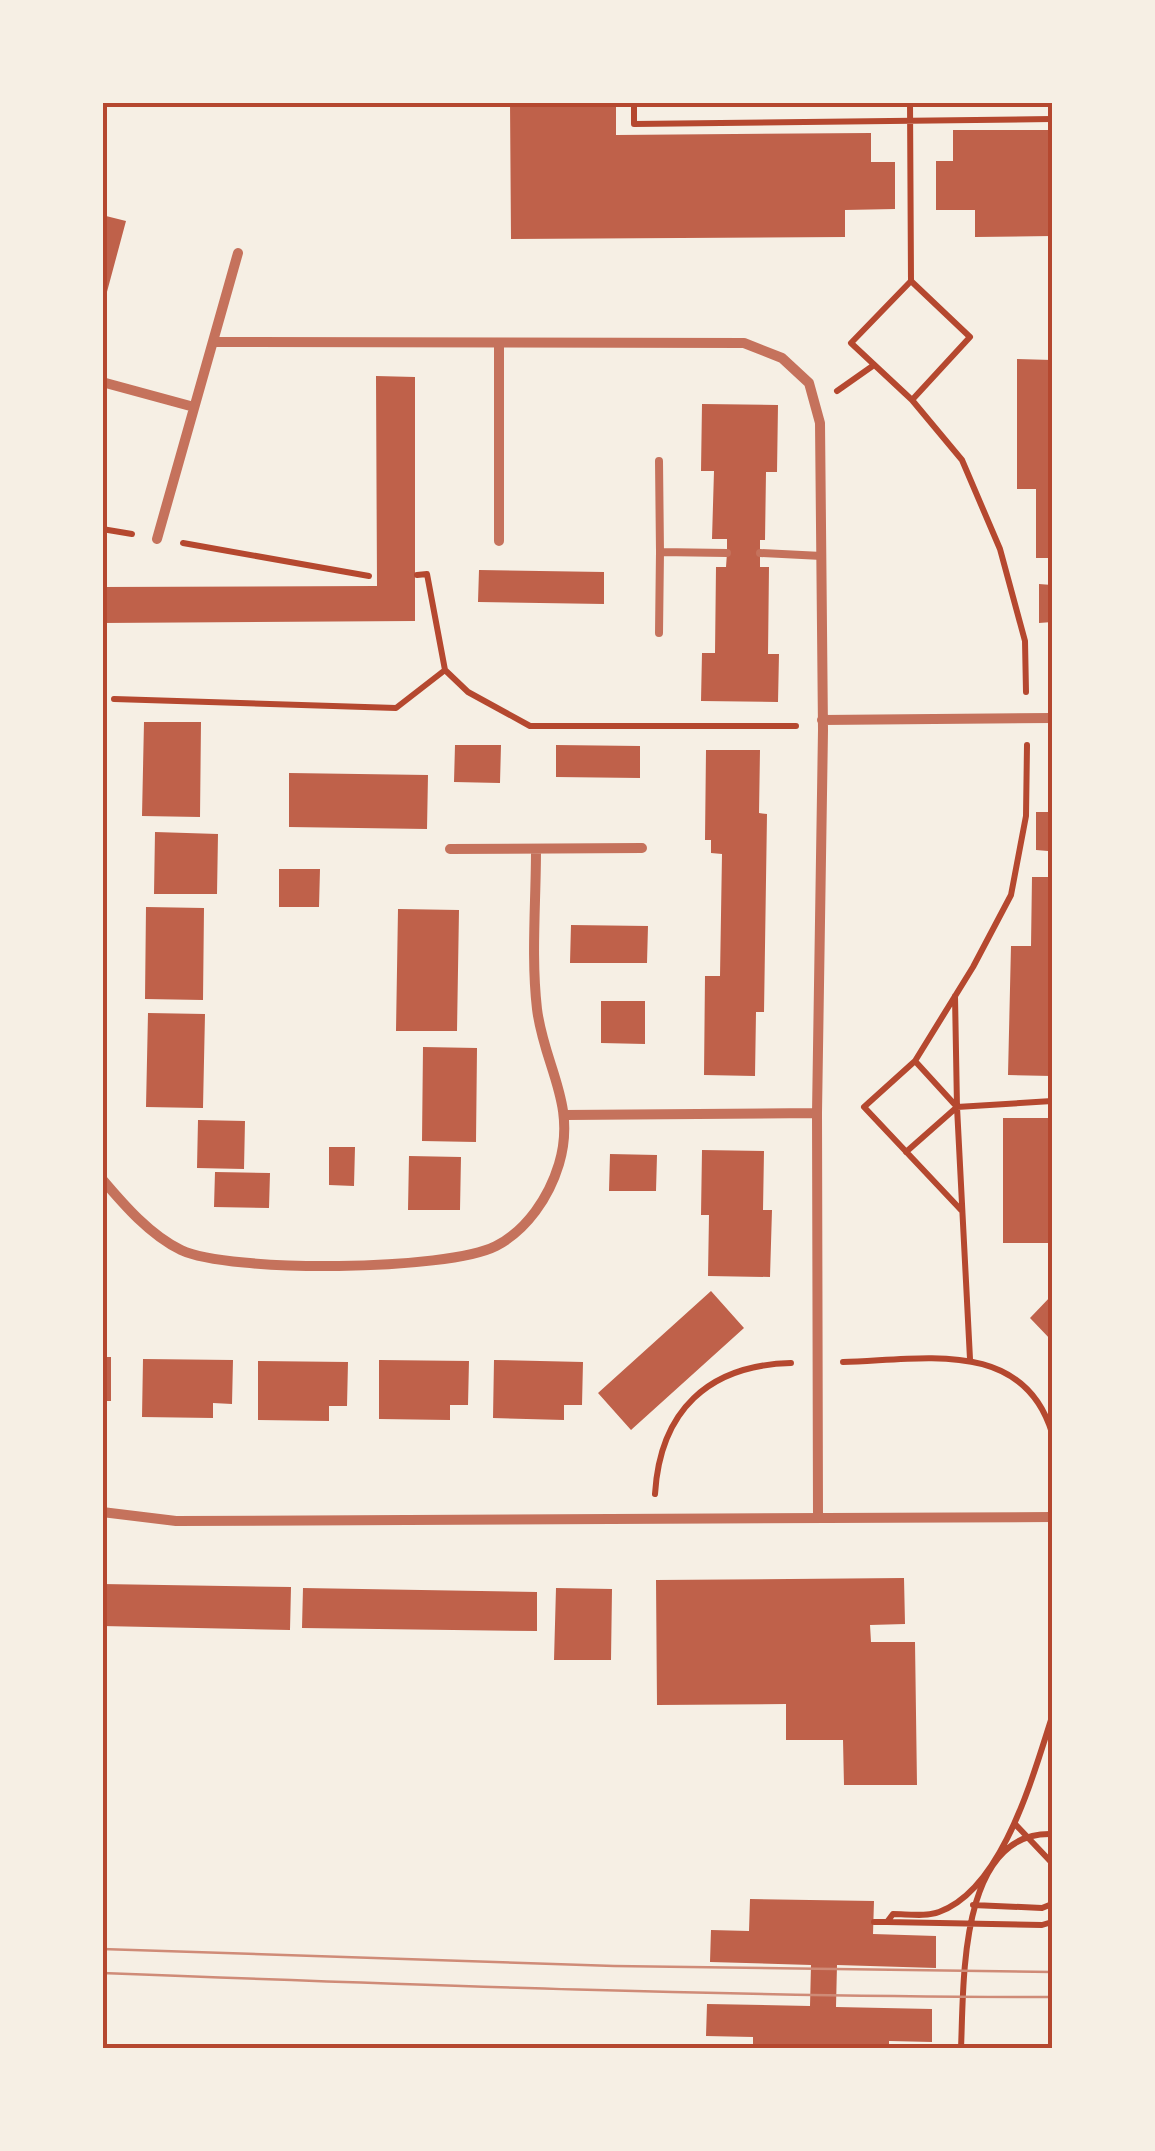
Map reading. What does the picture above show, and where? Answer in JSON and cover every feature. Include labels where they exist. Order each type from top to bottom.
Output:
[{"type":"street","points":[[157,539],[238,253]]},
{"type":"street","points":[[212,342],[744,343],[782,358],[810,383],[820,423],[822,556],[818,1518]]},
{"type":"street","points":[[499,343],[499,541]]},
{"type":"street","points":[[102,382],[194,407]]},
{"type":"street","points":[[822,723],[1052,718]]},
{"type":"street","points":[[450,849],[642,848]]},
{"type":"street","points":[[102,1180],[156,1235],[181,1250],[235,1264],[423,1263],[466,1257],[496,1246],[519,1230],[549,1189],[564,1143],[566,1116],[537,1010],[536,850]]},
{"type":"street","points":[[566,1116],[817,1113]]},
{"type":"street","points":[[102,1512],[176,1521],[1052,1516]]},
{"type":"lane","points":[[659,461],[660,633]]},
{"type":"lane","points":[[660,552],[727,553]]},
{"type":"lane","points":[[760,553],[822,556]]},
{"type":"path","points":[[634,102],[634,124],[1052,119]]},
{"type":"path","points":[[910,102],[912,281],[851,343],[912,400],[962,460],[1000,549],[1026,641],[1026,816],[1011,895],[955,996],[916,1061],[864,1107],[962,1212]]},
{"type":"path","points":[[912,281],[970,336],[912,400]]},
{"type":"path","points":[[816,407],[874,365]]},
{"type":"path","points":[[102,529],[369,576]]},
{"type":"path","points":[[417,575],[426,574],[445,670],[468,692],[530,726],[822,723]]},
{"type":"path","points":[[114,699],[396,708],[445,670]]},
{"type":"path","points":[[955,996],[970,1359]]},
{"type":"path","points":[[916,1061],[957,1107]]},
{"type":"path","points":[[906,1152],[957,1107],[1052,1101]]},
{"type":"path","points":[[887,1922],[893,1914],[935,1914],[962,1901],[1016,1825],[1052,1717]]},
{"type":"path","points":[[1016,1825],[1052,1862]]},
{"type":"path","points":[[961,2048],[966,1935],[973,1905],[987,1876],[1013,1844],[1032,1834],[1052,1834]]},
{"type":"path","points":[[973,1905],[1042,1908],[1052,1904]]},
{"type":"path","points":[[874,1922],[1052,1922]]},
{"type":"building","points":[[510,102],[616,102],[616,135],[871,133],[871,162],[895,162],[895,209],[845,210],[845,237],[511,239]]},
{"type":"building","points":[[953,130],[1052,130],[1052,236],[975,237],[975,210],[936,210],[936,161],[953,161]]},
{"type":"building","points":[[102,215],[126,221],[104,303],[102,303]]},
{"type":"building","points":[[1017,359],[1052,360],[1052,558],[1036,558],[1036,489],[1017,489]]},
{"type":"building","points":[[376,376],[415,377],[415,621],[102,623],[102,587],[377,586]]},
{"type":"building","points":[[702,404],[778,405],[777,472],[766,472],[765,540],[760,540],[760,567],[769,567],[768,654],[779,654],[778,702],[701,701],[702,653],[715,653],[716,567],[726,567],[727,553],[727,539],[712,539],[714,471],[701,471]]},
{"type":"building","points":[[479,570],[604,572],[604,604],[478,602]]},
{"type":"building","points":[[1039,584],[1052,585],[1052,622],[1039,623]]},
{"type":"building","points":[[144,722],[201,722],[200,817],[142,816]]},
{"type":"building","points":[[455,745],[501,745],[500,783],[454,782]]},
{"type":"building","points":[[556,745],[640,746],[640,778],[556,777]]},
{"type":"building","points":[[706,750],[760,750],[759,813],[767,814],[764,1012],[756,1012],[755,1076],[704,1075],[705,976],[720,976],[722,854],[711,853],[711,840],[705,840]]},
{"type":"building","points":[[289,773],[428,775],[427,829],[289,827]]},
{"type":"building","points":[[1049,803],[1052,1076],[1008,1075],[1011,946],[1031,946],[1032,877],[1048,877],[1048,851],[1036,850],[1036,812],[1049,812]]},
{"type":"building","points":[[155,832],[218,834],[217,894],[154,894]]},
{"type":"building","points":[[279,869],[320,869],[319,907],[279,907]]},
{"type":"building","points":[[146,907],[204,908],[203,1000],[145,999]]},
{"type":"building","points":[[398,909],[459,910],[457,1031],[396,1031]]},
{"type":"building","points":[[571,925],[648,926],[647,963],[570,963]]},
{"type":"building","points":[[601,1001],[645,1001],[645,1044],[601,1043]]},
{"type":"building","points":[[148,1013],[205,1014],[203,1108],[146,1107]]},
{"type":"building","points":[[423,1047],[477,1048],[476,1142],[422,1141]]},
{"type":"building","points":[[1003,1118],[1052,1118],[1052,1243],[1003,1243]]},
{"type":"building","points":[[198,1120],[245,1121],[244,1169],[197,1168]]},
{"type":"building","points":[[329,1147],[355,1147],[354,1186],[329,1185]]},
{"type":"building","points":[[702,1150],[764,1151],[763,1210],[772,1210],[770,1277],[708,1276],[709,1215],[701,1215]]},
{"type":"building","points":[[610,1154],[657,1155],[656,1191],[609,1191]]},
{"type":"building","points":[[409,1156],[461,1157],[460,1210],[408,1210]]},
{"type":"building","points":[[215,1172],[270,1173],[269,1208],[214,1207]]},
{"type":"building","points":[[711,1291],[744,1328],[631,1430],[598,1393]]},
{"type":"building","points":[[1052,1295],[1052,1341],[1030,1318]]},
{"type":"building","points":[[102,1357],[111,1357],[111,1401],[102,1401]]},
{"type":"building","points":[[143,1359],[233,1360],[232,1404],[213,1403],[213,1418],[142,1417]]},
{"type":"building","points":[[379,1360],[469,1361],[468,1405],[450,1405],[450,1420],[379,1419]]},
{"type":"building","points":[[494,1360],[583,1362],[582,1405],[564,1405],[564,1420],[493,1418]]},
{"type":"building","points":[[258,1361],[348,1362],[347,1406],[329,1406],[329,1421],[258,1420]]},
{"type":"building","points":[[904,1578],[905,1624],[870,1625],[871,1642],[915,1642],[917,1785],[844,1785],[843,1740],[786,1740],[786,1704],[657,1705],[656,1580]]},
{"type":"building","points":[[102,1584],[291,1587],[290,1630],[102,1626]]},
{"type":"building","points":[[303,1588],[537,1592],[537,1631],[302,1628]]},
{"type":"building","points":[[556,1588],[612,1589],[611,1660],[554,1660]]},
{"type":"building","points":[[750,1899],[874,1901],[873,1934],[936,1936],[936,1968],[837,1965],[836,2007],[932,2009],[932,2042],[889,2041],[889,2048],[753,2048],[753,2037],[706,2036],[707,2004],[810,2006],[811,1965],[710,1962],[711,1930],[749,1931]]},
{"type":"tram line","points":[[102,1949],[614,1966],[1052,1972]]},
{"type":"tram line","points":[[102,1973],[696,1993],[1052,1997]]}]
